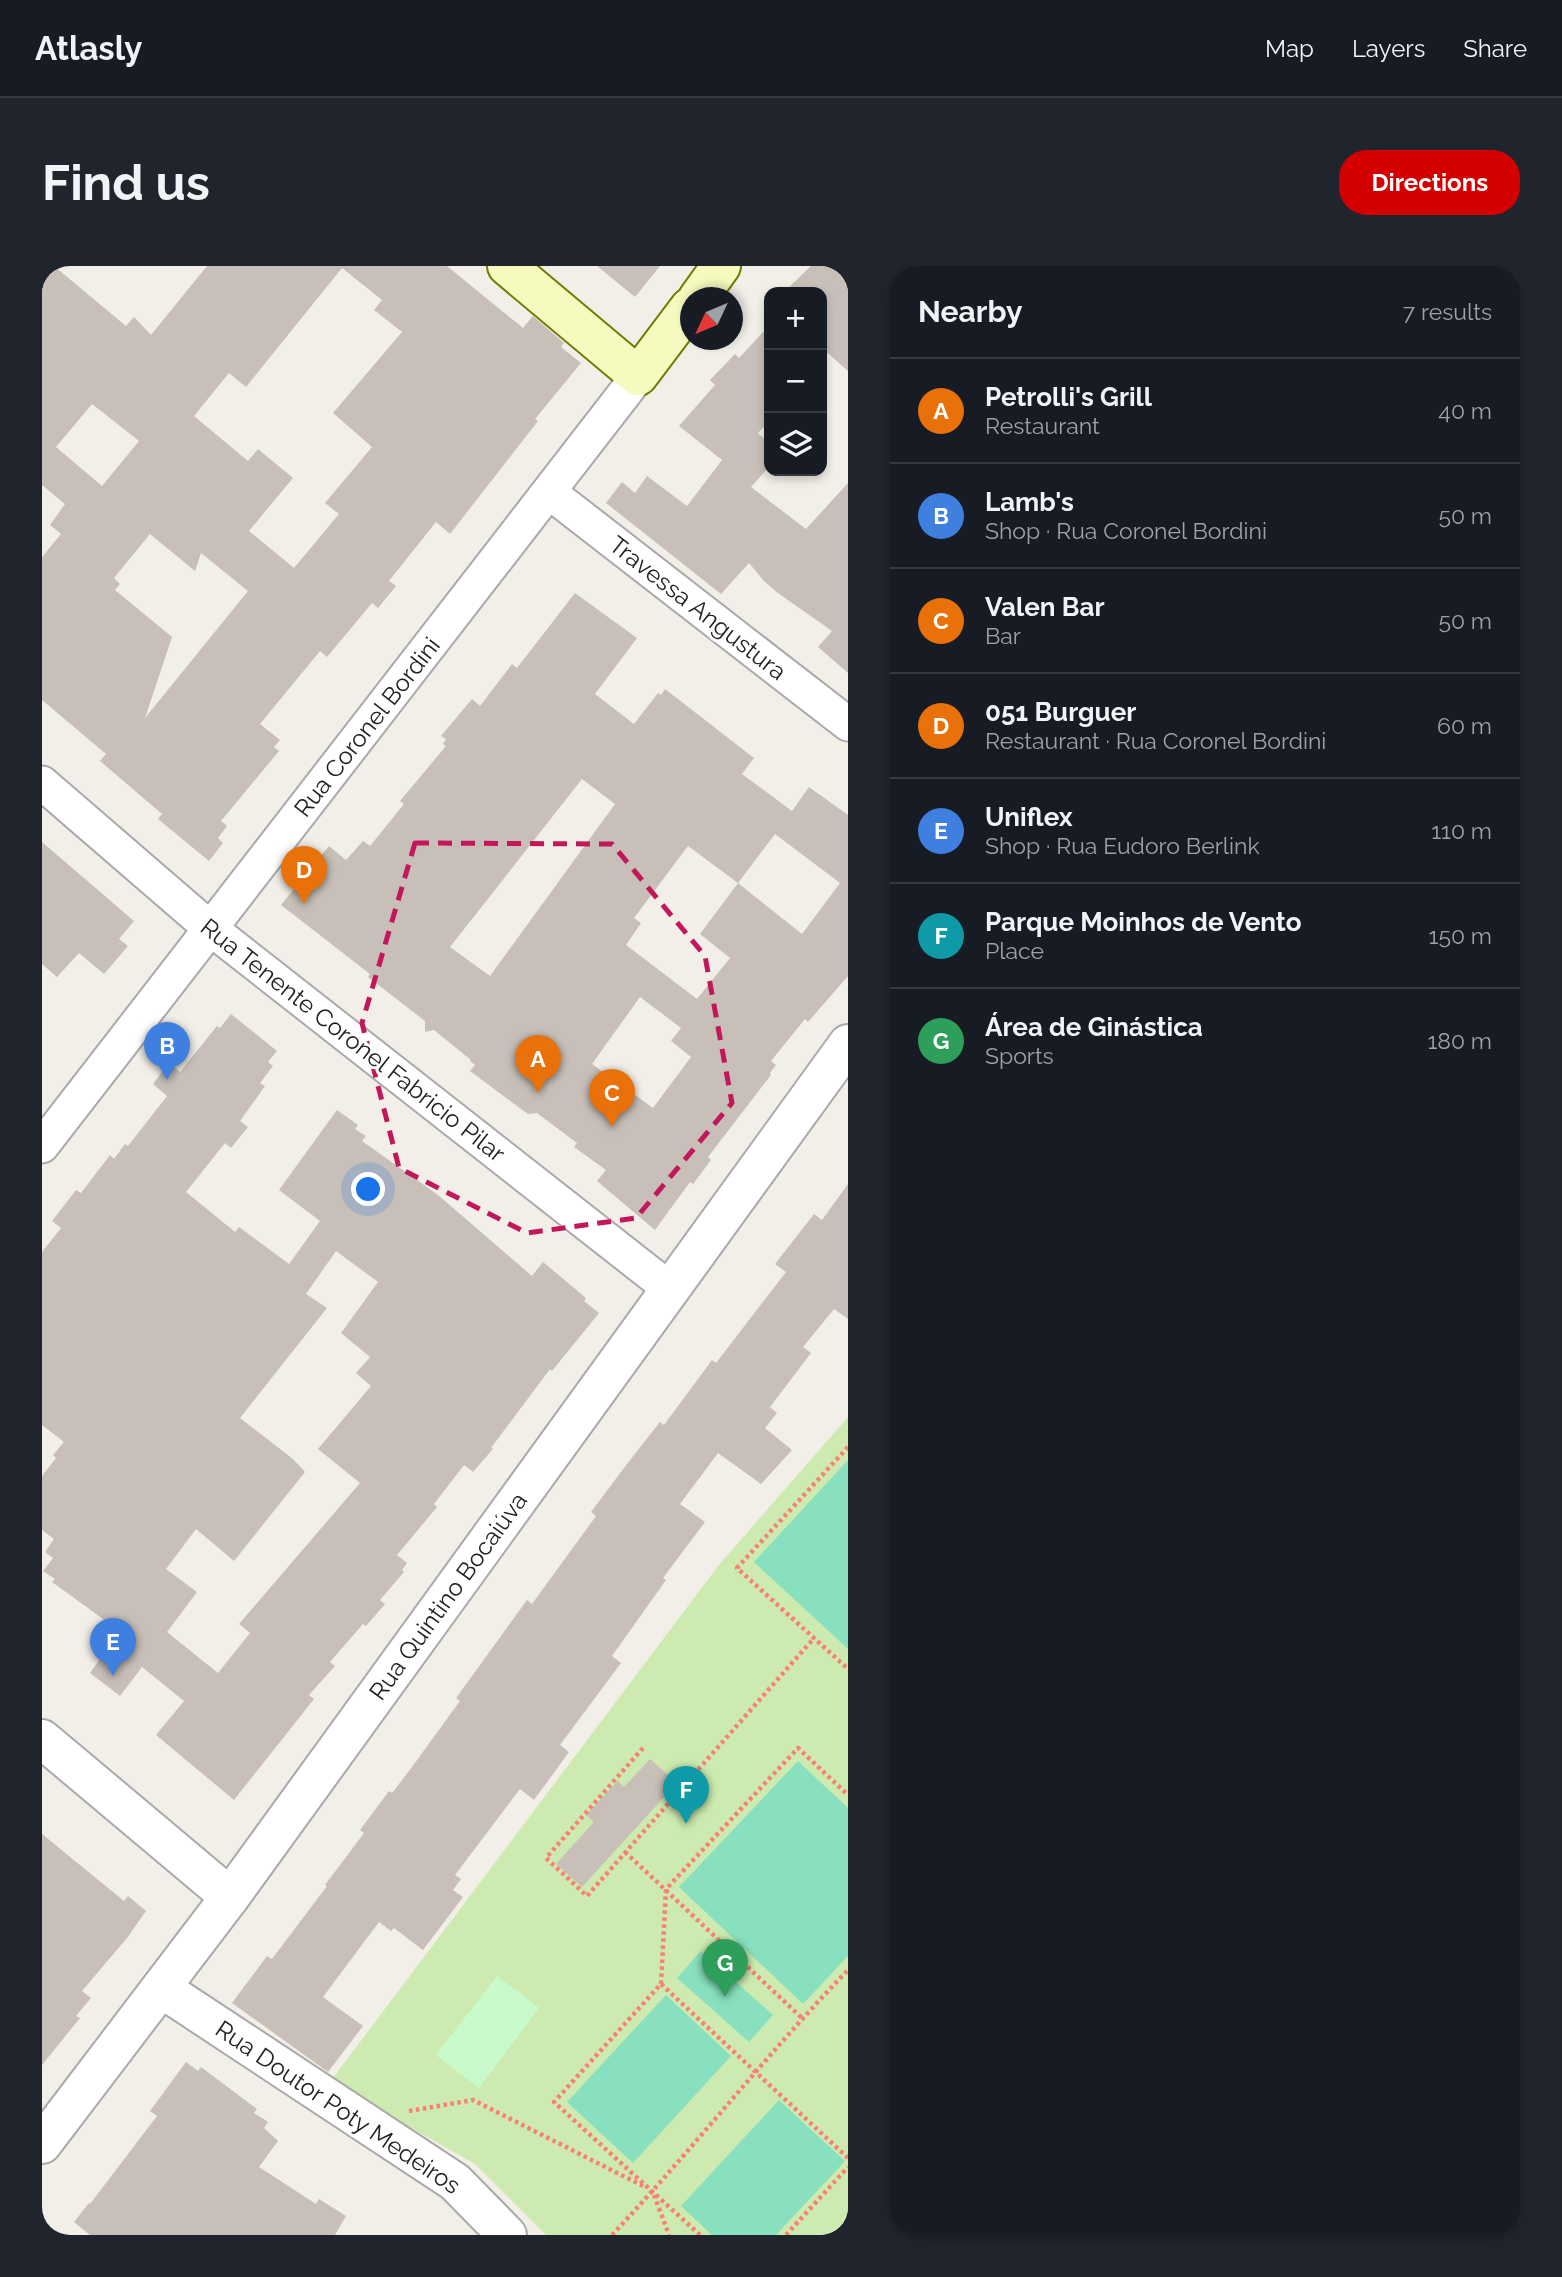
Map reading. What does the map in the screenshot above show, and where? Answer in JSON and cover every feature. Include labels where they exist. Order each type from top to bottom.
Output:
[{"type":"main road","points":[[507,266],[638,376]]},
{"type":"main road","points":[[706,287],[721,266]]},
{"type":"main road","name":"Rua Coronel Bordini","points":[[638,376],[680,321]]},
{"type":"street","name":"Rua Coronel Bordini","points":[[42,1146],[638,376]]},
{"type":"street","name":"Travessa Angustura","points":[[549,492],[848,724]]},
{"type":"street","name":"Rua Tenente Coronel Fabricio Pilar","points":[[42,783],[211,929],[670,1290]]},
{"type":"street","name":"Rua Quintino Bocaiúva","points":[[42,2144],[230,1898],[848,1044]]},
{"type":"street","points":[[42,1739],[230,1898]]},
{"type":"street","name":"Rua Doutor Poty Medeiros","points":[[160,1988],[356,2119],[456,2182],[507,2235]]},
{"type":"path","points":[[848,1447],[737,1568],[848,1669]]},
{"type":"path","points":[[643,1748],[546,1858],[587,1896],[814,1638]]},
{"type":"path","points":[[700,2235],[554,2102],[661,1984],[666,1889],[798,1748],[848,1795]]},
{"type":"path","points":[[625,1852],[802,2018]]},
{"type":"path","points":[[612,2235],[653,2192],[802,2018],[848,1970]]},
{"type":"path","points":[[661,1984],[848,2158]]},
{"type":"path","points":[[408,2111],[474,2100],[653,2192],[669,2235]]},
{"type":"path","points":[[786,2235],[848,2167]]},
{"type":"highlighted area","points":[[415,843],[612,844],[705,956],[732,1103],[636,1218],[527,1233],[399,1168],[362,1023]]},
{"type":"green space","points":[[848,1417],[848,2235],[546,2235],[475,2164],[330,2082],[718,1566]]},
{"type":"green space","points":[[848,1460],[848,1649],[754,1562]]},
{"type":"green space","points":[[798,1761],[848,1808],[848,1956],[803,2004],[679,1887]]},
{"type":"green space","points":[[701,1951],[773,2015],[749,2042],[677,1978]]},
{"type":"green space","points":[[497,1976],[539,2008],[479,2088],[436,2055]]},
{"type":"green space","points":[[666,1995],[731,2056],[633,2163],[567,2102]]},
{"type":"green space","points":[[779,2100],[845,2161],[776,2235],[712,2235],[681,2206]]},
{"type":"building","points":[[42,266],[54,266],[126,326],[134,317],[151,335],[207,266],[447,266],[523,328],[533,316],[564,343],[561,347],[581,363],[535,419],[538,421],[450,534],[436,522],[389,581],[396,586],[378,608],[372,603],[327,657],[320,651],[260,724],[280,740],[274,747],[279,751],[221,821],[227,826],[218,838],[223,843],[209,861],[158,819],[162,814],[100,761],[106,754],[42,700],[42,557],[61,534],[50,525],[65,504],[42,485]],"holes":[[[342,268],[382,300],[374,310],[402,332],[333,413],[372,447],[325,503],[339,514],[294,568],[249,531],[293,478],[258,449],[248,461],[194,416],[229,373],[246,387]],[[92,404],[139,441],[102,486],[56,447]],[[150,534],[195,571],[201,553],[248,591],[145,718],[172,637],[115,590],[120,584],[114,578]]]},
{"type":"building","points":[[597,266],[660,266],[635,297]]},
{"type":"building","points":[[811,266],[848,266],[848,371],[827,352],[827,287],[789,287]]},
{"type":"building","points":[[764,331],[764,426],[758,433],[764,438],[764,473],[751,487],[806,529],[848,483],[848,673],[818,647],[832,631],[778,593],[749,563],[721,594],[606,503],[622,482],[635,493],[647,476],[687,506],[722,460],[679,426],[715,385],[710,380],[735,354],[739,358]]},
{"type":"building","points":[[575,593],[637,638],[595,694],[634,724],[658,693],[661,695],[665,689],[754,758],[742,774],[792,811],[809,787],[848,815],[848,976],[808,1022],[805,1019],[771,1061],[776,1065],[771,1075],[708,1157],[711,1160],[693,1184],[690,1182],[655,1230],[597,1181],[606,1170],[574,1147],[577,1143],[537,1113],[528,1114],[470,1071],[475,1065],[471,1060],[434,1030],[425,1032],[425,1021],[281,905],[329,846],[346,860],[363,841],[370,846],[404,804],[400,801],[446,746],[443,744],[446,739],[441,736],[472,699],[480,706],[512,664],[517,668]],"holes":[[[582,779],[615,804],[490,976],[450,947]],[[775,834],[840,883],[802,934],[738,883]],[[688,846],[738,883],[700,934],[730,958],[697,999],[626,945],[641,923],[634,918]],[[640,997],[681,1028],[671,1041],[691,1057],[653,1108],[592,1064]]]},
{"type":"building","points":[[42,842],[134,921],[119,939],[128,946],[104,974],[79,953],[57,977],[42,964]]},
{"type":"building","points":[[231,1014],[277,1051],[268,1062],[273,1066],[260,1083],[265,1086],[240,1121],[248,1127],[231,1148],[225,1143],[186,1192],[235,1232],[239,1227],[289,1264],[320,1221],[279,1190],[337,1110],[358,1125],[355,1129],[366,1136],[362,1141],[438,1195],[532,1276],[543,1262],[586,1298],[584,1301],[599,1313],[552,1371],[550,1369],[491,1448],[493,1449],[473,1472],[464,1465],[434,1504],[437,1507],[397,1555],[407,1563],[402,1570],[404,1572],[380,1600],[385,1604],[366,1626],[363,1624],[330,1662],[335,1666],[309,1695],[314,1699],[234,1800],[156,1735],[184,1701],[142,1667],[120,1696],[90,1673],[112,1642],[101,1634],[128,1637],[52,1582],[55,1579],[43,1571],[53,1558],[45,1552],[54,1539],[42,1530],[42,1476],[56,1458],[53,1455],[64,1442],[42,1425],[42,1252],[61,1228],[52,1221],[76,1190],[81,1193],[110,1155],[114,1159],[125,1144],[128,1146],[167,1096],[153,1084],[169,1063],[180,1072],[217,1026],[220,1028]],"holes":[[[336,1251],[378,1282],[341,1333],[370,1357],[356,1373],[371,1386],[318,1449],[360,1483],[239,1624],[250,1633],[218,1673],[167,1632],[197,1592],[166,1569],[196,1529],[234,1561],[305,1472],[293,1459],[240,1418],[327,1308],[306,1294]]]},
{"type":"building","points":[[848,1184],[848,1319],[834,1309],[803,1347],[811,1353],[770,1407],[777,1413],[765,1428],[792,1450],[761,1484],[718,1453],[680,1504],[705,1522],[663,1578],[666,1580],[612,1656],[621,1663],[560,1745],[569,1752],[534,1800],[520,1789],[455,1875],[461,1879],[453,1890],[463,1897],[423,1950],[394,1928],[391,1931],[379,1922],[323,1997],[363,2026],[328,2072],[232,2003],[267,1956],[272,1959],[327,1886],[325,1885],[364,1833],[360,1830],[389,1791],[392,1793],[460,1701],[456,1698],[527,1600],[532,1604],[596,1516],[591,1512],[627,1464],[660,1422],[664,1425],[712,1360],[716,1363],[786,1272],[775,1264],[814,1214],[822,1220]]},
{"type":"building","points":[[650,1759],[677,1783],[582,1887],[556,1864],[594,1822],[586,1815],[618,1781],[624,1787]]},
{"type":"building","points":[[42,1834],[124,1901],[128,1896],[146,1911],[82,1991],[91,1998],[76,2016],[80,2018],[42,2065]]},
{"type":"building","points":[[186,2062],[198,2071],[201,2067],[257,2109],[254,2113],[268,2122],[264,2128],[278,2141],[259,2167],[316,2204],[319,2199],[346,2216],[335,2235],[90,2235],[74,2222],[157,2116],[150,2111]]},
{"type":"place","name":"051 Burguer","points":[[304,904]]},
{"type":"place","name":"Lamb's","points":[[167,1080]]},
{"type":"place","name":"Petrolli's Grill","points":[[538,1093]]},
{"type":"place","name":"Valen Bar","points":[[612,1127]]},
{"type":"place","name":"Uniflex","points":[[113,1676]]},
{"type":"place","name":"Parque Moinhos de Vento","points":[[686,1824]]},
{"type":"place","name":"Área de Ginástica","points":[[725,1997]]}]
